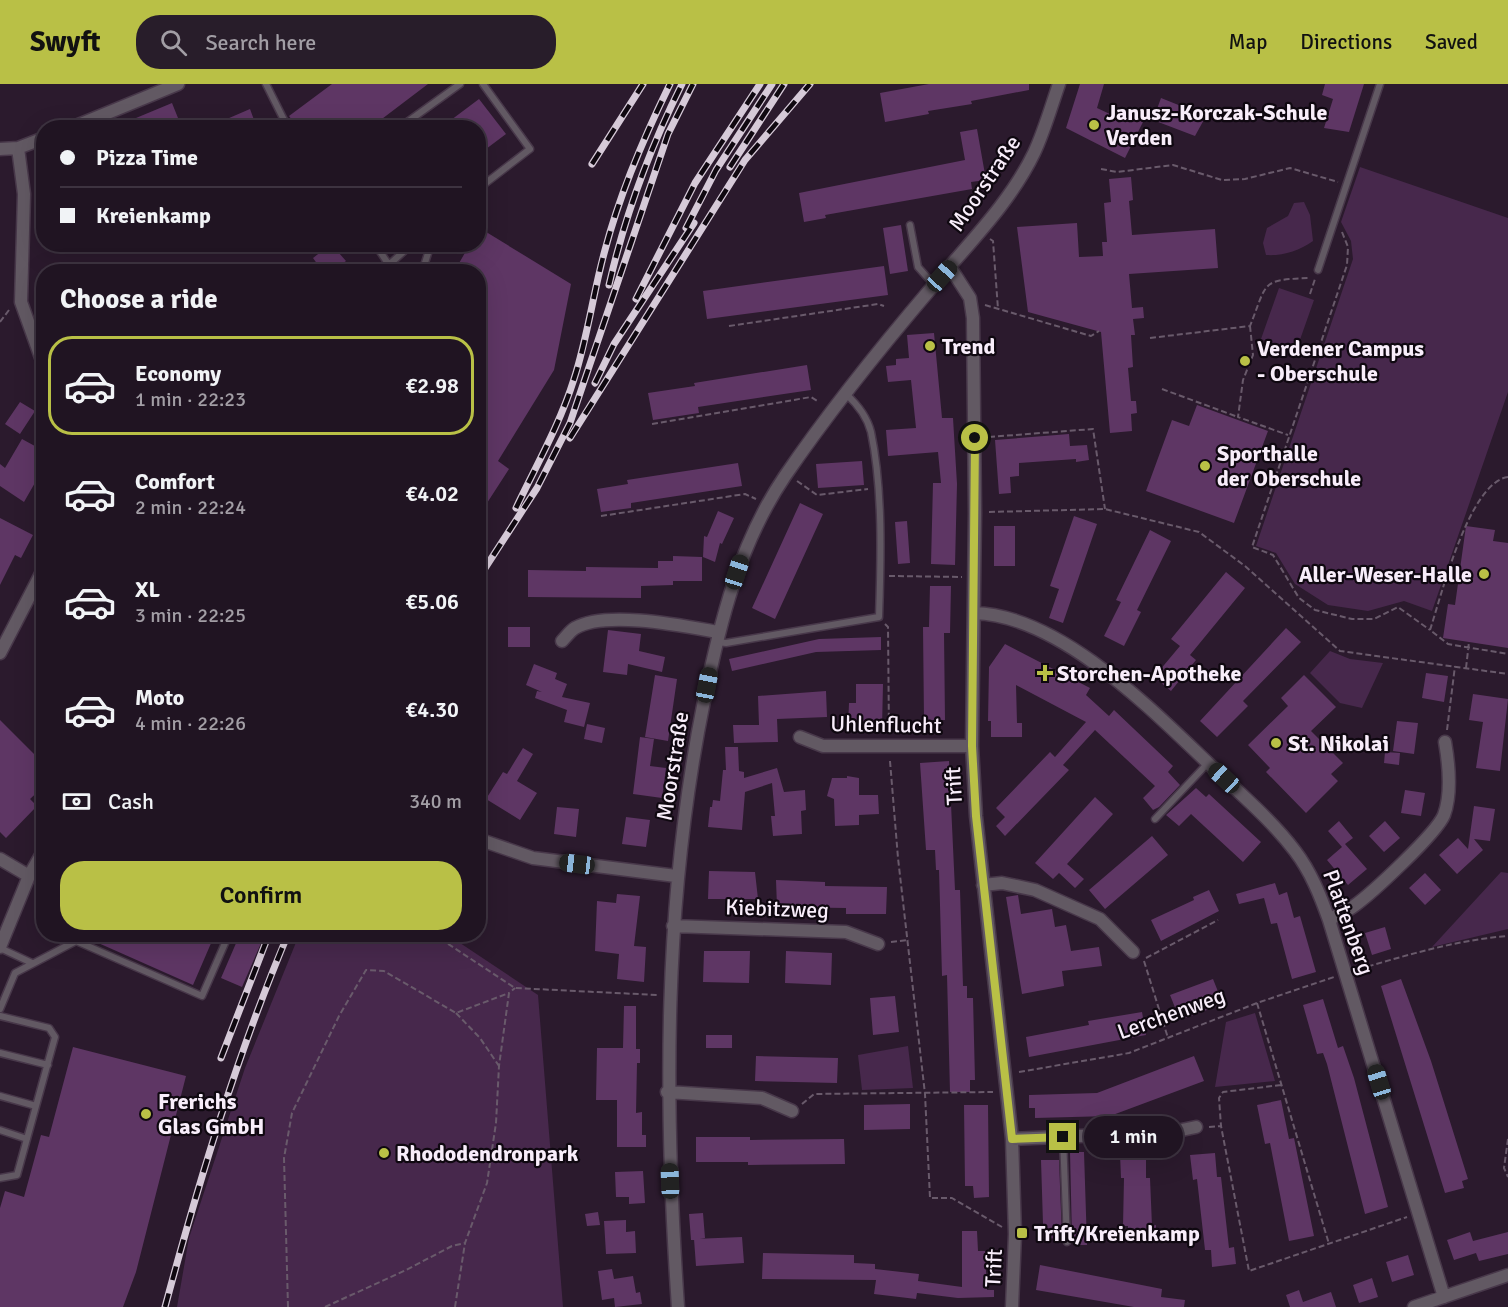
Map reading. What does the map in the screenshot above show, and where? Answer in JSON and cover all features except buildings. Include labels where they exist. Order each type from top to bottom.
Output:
[{"type":"street","points":[[90,120],[178,84]]},
{"type":"street","name":"Moorstraße","points":[[678,1307],[667,1092],[668,996],[676,876],[694,749],[717,637],[744,552],[766,505],[786,474],[846,394],[989,220],[1029,162],[1059,84]]},
{"type":"street","points":[[0,149],[18,148],[36,141]]},
{"type":"street","points":[[18,148],[24,194],[21,302],[36,344]]},
{"type":"street","name":"Trift","points":[[950,267],[970,301],[974,329],[975,577],[972,746],[983,885],[1012,1139],[1016,1234],[1012,1307]]},
{"type":"street","points":[[0,652],[36,583]]},
{"type":"street","name":"Plattenberg","points":[[974,613],[1008,618],[1078,653],[1114,677],[1208,763],[1294,850],[1307,868],[1329,920],[1346,973],[1444,1297]]},
{"type":"street","points":[[562,641],[574,629],[589,623],[645,620],[717,637]]},
{"type":"street","name":"Uhlenflucht","points":[[800,736],[823,746],[972,746]]},
{"type":"street","points":[[1329,920],[1354,906],[1434,831],[1444,815],[1448,799],[1449,763],[1445,742]]},
{"type":"street","points":[[486,842],[533,858],[676,876]]},
{"type":"street","points":[[0,859],[29,876]]},
{"type":"street","points":[[0,948],[36,864]]},
{"type":"street","points":[[983,885],[1002,883],[1035,890],[1100,920],[1138,956]]},
{"type":"street","name":"Kiebitzweg","points":[[673,926],[846,932],[878,944]]},
{"type":"street","points":[[667,1092],[762,1098],[792,1112]]},
{"type":"street","points":[[1012,1139],[1172,1132],[1196,1127]]},
{"type":"street","points":[[1414,1307],[1508,1275]]},
{"type":"lane","points":[[266,84],[284,120]]},
{"type":"lane","points":[[410,120],[460,84]]},
{"type":"lane","points":[[483,84],[530,149],[486,183]]},
{"type":"lane","points":[[1318,270],[1380,84]]},
{"type":"lane","points":[[910,225],[918,267],[934,285]]},
{"type":"lane","points":[[390,264],[403,252]]},
{"type":"lane","points":[[717,637],[726,644],[879,617],[877,488],[871,430],[858,404],[846,394]]},
{"type":"lane","points":[[1155,819],[1208,763]]},
{"type":"lane","points":[[0,1009],[15,973],[74,942]]},
{"type":"lane","points":[[78,942],[202,996],[226,942]]},
{"type":"lane","points":[[0,948],[32,963]]},
{"type":"lane","points":[[0,1178],[16,1175],[55,1037],[49,1028],[1,1019]]},
{"type":"lane","points":[[0,1053],[48,1065]]},
{"type":"lane","points":[[0,1096],[36,1106]]},
{"type":"lane","points":[[0,1131],[27,1139]]},
{"type":"lane","points":[[1063,1137],[1067,1242]]},
{"type":"path","points":[[1101,169],[1118,172],[1173,165],[1222,180],[1245,179],[1290,168],[1348,184]]},
{"type":"path","points":[[986,236],[993,241],[998,309]]},
{"type":"path","points":[[1346,238],[1347,265],[1251,547],[1274,555],[1299,598],[1315,610],[1352,619],[1374,618],[1398,607],[1448,644],[1508,654]]},
{"type":"path","points":[[1238,417],[1243,380],[1253,355],[1250,326],[1265,287],[1274,280],[1316,277],[1310,294]]},
{"type":"path","points":[[970,301],[1091,336],[1099,332]]},
{"type":"path","points":[[729,326],[878,304],[884,306]]},
{"type":"path","points":[[1150,338],[1250,326]]},
{"type":"path","points":[[1162,389],[1289,435]]},
{"type":"path","points":[[652,424],[811,397],[819,402]]},
{"type":"path","points":[[975,438],[1093,429],[1105,509]]},
{"type":"path","points":[[786,474],[817,495],[877,488]]},
{"type":"path","points":[[1430,630],[1463,528],[1485,493],[1496,482],[1508,477]]},
{"type":"path","points":[[601,516],[746,494],[766,505]]},
{"type":"path","points":[[975,513],[1105,509],[1198,532],[1245,566],[1340,651],[1508,674]]},
{"type":"path","points":[[1454,558],[1459,559]]},
{"type":"path","points":[[880,576],[975,577]]},
{"type":"path","points":[[1448,577],[1456,579]]},
{"type":"path","points":[[1439,603],[1446,605]]},
{"type":"path","points":[[879,617],[888,627],[889,746],[898,858],[925,1094],[930,1198],[952,1198],[1016,1234]]},
{"type":"path","points":[[1466,668],[1469,642]]},
{"type":"path","points":[[1445,742],[1455,666]]},
{"type":"path","points":[[1168,1038],[1138,956],[1218,920]]},
{"type":"path","name":"Lerchenweg","points":[[1006,1074],[1129,1053],[1257,1003],[1346,973],[1427,949],[1479,938],[1508,936]]},
{"type":"path","points":[[878,944],[909,940]]},
{"type":"path","points":[[445,942],[514,988],[668,996]]},
{"type":"path","points":[[288,1307],[284,1158],[292,1113],[354,987],[366,970],[384,971],[456,1013],[480,1038],[499,1066]]},
{"type":"path","points":[[456,1013],[509,993],[514,988]]},
{"type":"path","points":[[455,1307],[465,1243],[487,1183],[496,1123],[499,1066],[509,993]]},
{"type":"path","points":[[1257,1003],[1329,1244]]},
{"type":"path","points":[[1281,1085],[1223,1092],[1219,1098],[1221,1126],[1249,1271],[1418,1213]]},
{"type":"path","points":[[792,1112],[814,1094],[1008,1092]]},
{"type":"path","points":[[1508,1139],[1504,1168],[1508,1177]]},
{"type":"path","points":[[325,1307],[452,1246],[465,1243]]},
{"type":"shaded area","points":[[1360,167],[1508,218],[1508,392],[1432,611],[1404,601],[1368,611],[1328,605],[1295,584],[1276,553],[1256,546],[1353,259],[1351,241],[1341,222]]},
{"type":"shaded area","points":[[1304,202],[1310,215],[1313,241],[1291,252],[1266,255],[1263,243],[1267,228],[1288,216],[1294,203]]},
{"type":"shaded area","points":[[1279,288],[1314,300],[1296,351],[1261,339]]},
{"type":"shaded area","points":[[1330,651],[1350,659],[1383,663],[1362,708],[1340,703],[1310,673]]},
{"type":"shaded area","points":[[1501,872],[1508,873],[1508,929],[1432,947]]},
{"type":"shaded area","name":"Rhododendronpark","points":[[296,942],[458,942],[538,995],[563,1307],[177,1307],[189,1238],[245,1068]]},
{"type":"shaded area","points":[[1255,1013],[1275,1081],[1215,1087],[1226,1022]]},
{"type":"shaded area","points":[[908,1046],[913,1088],[862,1090],[858,1055]]},
{"type":"railway","points":[[592,164],[643,84]]},
{"type":"railway","points":[[516,508],[555,429],[568,396],[579,363],[601,266],[618,207],[642,145],[670,84]]},
{"type":"railway","points":[[609,285],[640,182],[659,133],[682,84]]},
{"type":"railway","points":[[486,567],[537,488],[570,423],[668,134],[693,84]]},
{"type":"railway","points":[[636,299],[695,183],[760,84]]},
{"type":"railway","points":[[686,228],[716,170],[772,84]]},
{"type":"railway","points":[[730,167],[784,84]]},
{"type":"railway","points":[[570,438],[745,160],[810,84]]},
{"type":"railway","points":[[595,383],[614,344],[694,223]]},
{"type":"railway","points":[[221,1058],[266,942]]},
{"type":"railway","points":[[165,1307],[220,1119],[252,1026],[285,942]]},
{"type":"place","name":"Janusz-Korczak-Schule Verden","points":[[1094,125]]},
{"type":"place","name":"Trend","points":[[930,346]]},
{"type":"place","name":"Verdener Campus - Oberschule","points":[[1245,361]]},
{"type":"place","name":"Sporthalle der Oberschule","points":[[1205,466]]},
{"type":"place","name":"Aller-Weser-Halle","points":[[1484,574]]},
{"type":"place","name":"Storchen-Apotheke","points":[[1045,673]]},
{"type":"place","name":"St. Nikolai","points":[[1276,743]]},
{"type":"place","name":"Frerichs Glas GmbH","points":[[146,1114]]},
{"type":"place","name":"Rhododendronpark","points":[[384,1153]]},
{"type":"place","name":"Trift/Kreienkamp","points":[[1022,1233]]},
{"type":"route","points":[[975,438],[972,746],[983,885],[1012,1139],[1063,1137]]}]
